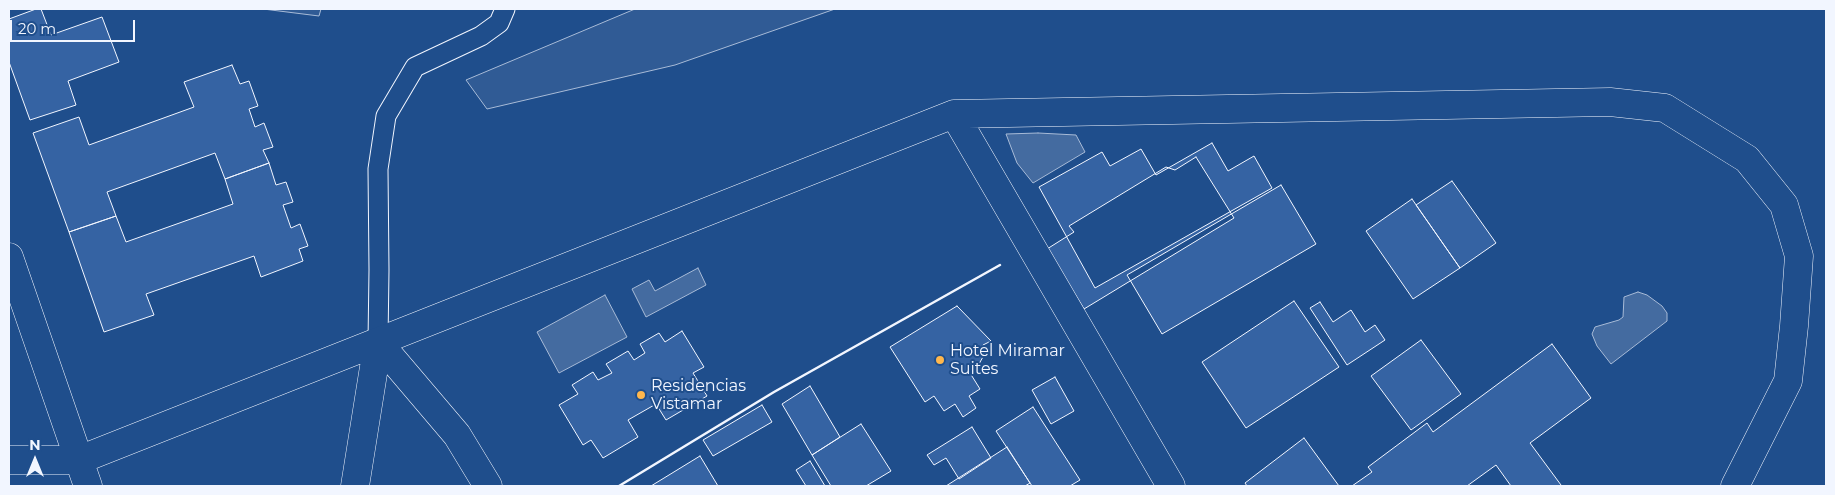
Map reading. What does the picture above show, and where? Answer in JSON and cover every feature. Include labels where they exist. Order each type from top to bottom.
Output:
[{"type":"street","points":[[9,460],[79,460],[954,114],[1610,102],[1665,108],[1746,159],[1784,205],[1799,256],[1788,381],[1735,486]]},
{"type":"street","points":[[954,114],[1171,486]]},
{"type":"street","points":[[9,258],[88,486]]},
{"type":"street","points":[[355,486],[378,342]]},
{"type":"street","points":[[378,342],[457,435],[488,486]]},
{"type":"lane","points":[[378,342],[378,169],[386,116],[415,66],[481,36],[499,23],[505,9]]},
{"type":"shaded area","points":[[263,9],[321,9],[319,16]]},
{"type":"shaded area","points":[[635,9],[835,9],[675,65],[487,109],[466,80]]},
{"type":"shaded area","points":[[1006,134],[1076,135],[1085,152],[1033,183],[1017,163]]},
{"type":"shaded area","points":[[698,268],[706,285],[646,317],[632,289],[649,280],[655,291]]},
{"type":"shaded area","points":[[1638,292],[1647,295],[1662,306],[1667,313],[1667,321],[1611,364],[1597,346],[1592,334],[1595,327],[1623,317],[1624,297]]},
{"type":"shaded area","points":[[605,295],[627,337],[559,373],[537,332]]},
{"type":"building","points":[[41,9],[51,35],[102,17],[119,62],[68,81],[76,105],[30,120],[9,62],[9,19]]},
{"type":"building","points":[[232,65],[240,84],[249,81],[258,106],[249,109],[255,127],[264,123],[273,147],[263,150],[269,163],[225,179],[215,153],[107,192],[116,216],[69,232],[33,133],[79,117],[89,145],[194,107],[184,82]]},
{"type":"building","points":[[1212,143],[1228,171],[1254,156],[1272,188],[1095,288],[1039,187],[1102,152],[1110,166],[1141,149],[1156,175]]},
{"type":"building","points":[[1196,157],[1234,218],[1084,309],[1047,249],[1074,232],[1069,226],[1166,167],[1175,170]]},
{"type":"building","points":[[269,163],[276,185],[286,182],[293,202],[283,205],[291,228],[300,224],[308,246],[299,249],[303,261],[261,277],[254,256],[146,294],[154,315],[104,332],[69,232],[116,216],[126,242],[233,204],[225,179]]},
{"type":"building","points":[[1452,181],[1496,243],[1460,268],[1416,205]]},
{"type":"building","points":[[1281,185],[1316,244],[1162,334],[1127,275]]},
{"type":"building","points":[[1412,199],[1460,268],[1413,299],[1366,231]]},
{"type":"building","points":[[1294,301],[1339,367],[1246,428],[1202,362]]},
{"type":"building","points":[[1320,302],[1333,322],[1351,310],[1365,332],[1375,325],[1385,340],[1347,365],[1310,308]]},
{"type":"building","name":"Hotel Miramar Suites","points":[[957,306],[991,341],[983,345],[984,355],[979,364],[970,373],[980,389],[969,396],[976,408],[963,417],[955,404],[944,411],[934,396],[925,402],[890,347]]},
{"type":"building","name":"Residencias Vistamar","points":[[682,331],[704,367],[693,373],[707,396],[666,420],[656,404],[628,420],[638,437],[603,458],[591,440],[583,445],[559,405],[578,394],[572,385],[593,372],[598,380],[612,373],[606,364],[628,351],[634,360],[645,353],[640,344],[659,333],[665,342]]},
{"type":"building","points":[[1421,340],[1461,394],[1411,430],[1371,376]]},
{"type":"building","points":[[1552,344],[1591,398],[1530,443],[1560,486],[1511,486],[1496,465],[1467,486],[1352,486],[1372,472],[1368,467],[1427,423],[1433,432]]},
{"type":"building","points":[[1055,377],[1074,411],[1051,424],[1032,390]]},
{"type":"building","points":[[810,386],[840,437],[812,455],[782,404]]},
{"type":"building","points":[[762,405],[772,422],[713,456],[703,440]]},
{"type":"building","points":[[1033,407],[1080,480],[1070,486],[1032,486],[996,431]]},
{"type":"building","points":[[861,424],[891,471],[866,486],[831,486],[812,455]]},
{"type":"building","points":[[972,427],[991,458],[959,479],[946,458],[934,465],[927,455]]},
{"type":"building","points":[[1304,438],[1339,486],[1247,486],[1245,483]]},
{"type":"building","points":[[1007,447],[1030,483],[1025,486],[946,486]]},
{"type":"building","points":[[700,456],[718,486],[651,486]]},
{"type":"building","points":[[810,461],[825,486],[806,486],[796,470]]},
{"type":"wall","points":[[619,486],[774,392],[1000,265]]},
{"type":"place","name":"Hotel Miramar Suites","points":[[940,360]]},
{"type":"place","name":"Residencias Vistamar","points":[[641,395]]}]
